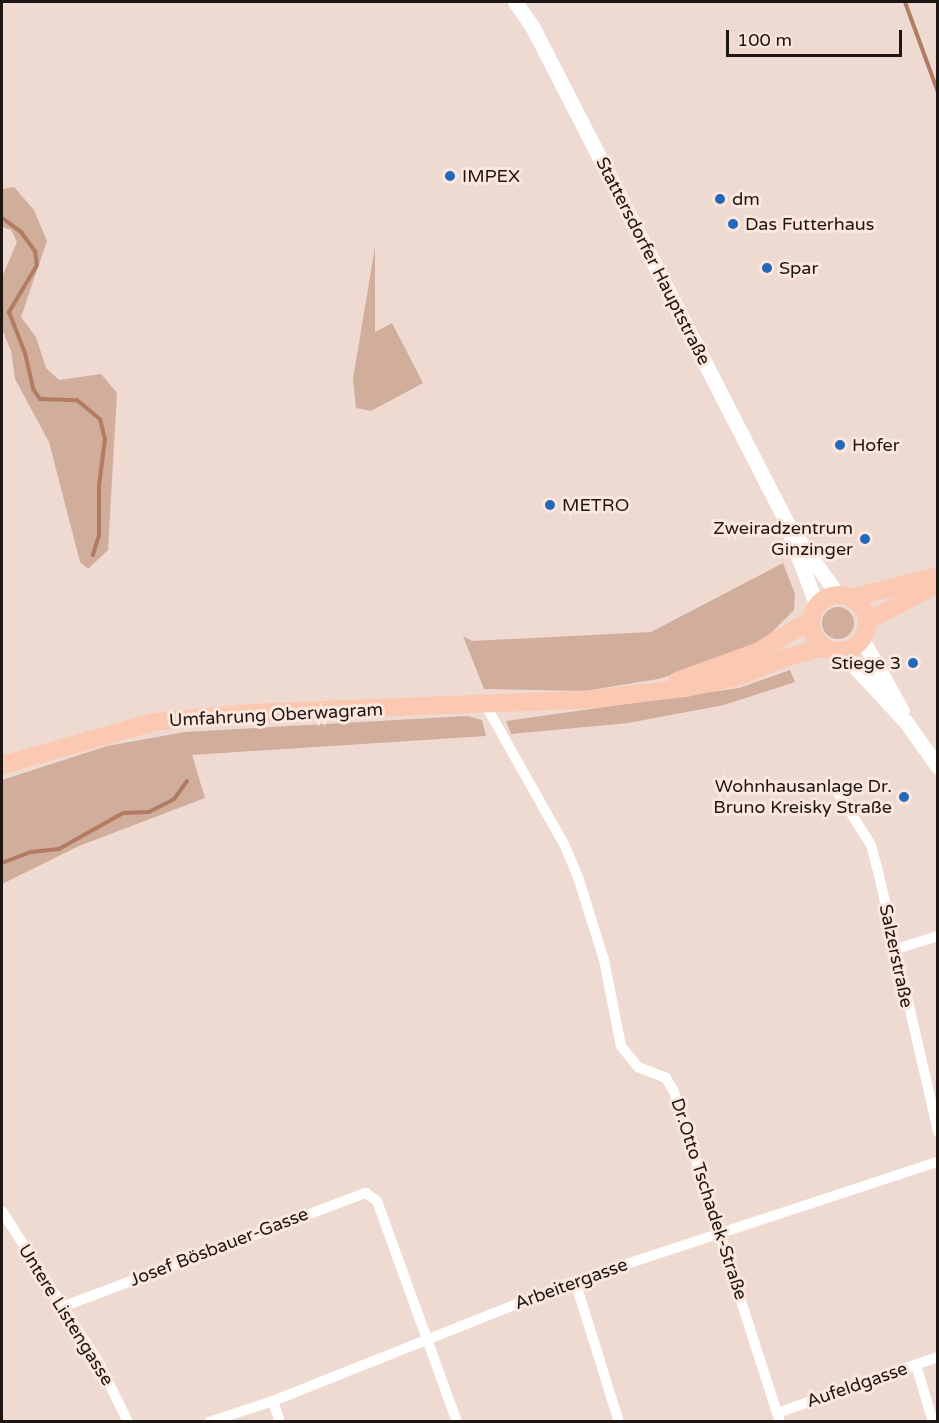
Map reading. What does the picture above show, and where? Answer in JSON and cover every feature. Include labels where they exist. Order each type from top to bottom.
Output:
[{"type":"main road","name":"Stattersdorfer Hauptstraße","points":[[515,2],[532,26],[787,523],[814,613]]},
{"type":"main road","name":"Stattersdorfer Hauptstraße","points":[[787,523],[845,597]]},
{"type":"main road","points":[[685,683],[757,652],[814,613],[845,597],[938,576]]},
{"type":"main road","points":[[867,621],[938,584]]},
{"type":"main road","points":[[845,597],[862,607],[867,621],[862,639],[892,690],[906,722]]},
{"type":"main road","points":[[814,613],[814,636],[832,649],[906,722],[938,767]]},
{"type":"main road","points":[[685,683],[740,676],[784,658],[832,649],[862,639]]},
{"type":"main road","name":"Umfahrung Oberwagram","points":[[2,765],[154,722],[250,713],[592,699],[685,683]]},
{"type":"street","name":"Dr.Otto Tschadek-Straße","points":[[485,704],[564,844],[604,960],[621,1046],[638,1067],[666,1078],[674,1092],[779,1417]]},
{"type":"street","name":"Salzerstraße","points":[[835,789],[871,845],[893,950],[938,1132]]},
{"type":"street","points":[[893,950],[938,936]]},
{"type":"street","name":"Arbeitergasse","points":[[209,1422],[273,1401],[576,1281],[938,1162]]},
{"type":"street","name":"Josef Bösbauer-Gasse","points":[[62,1307],[363,1192],[375,1198],[429,1339]]},
{"type":"street","name":"Untere Listengasse","points":[[2,1211],[99,1363],[128,1422]]},
{"type":"street","points":[[576,1281],[619,1422]]},
{"type":"street","points":[[429,1339],[457,1422]]},
{"type":"street","name":"Aufeldgasse","points":[[779,1417],[938,1357]]},
{"type":"street","points":[[916,1365],[933,1422]]},
{"type":"street","points":[[273,1401],[280,1422]]},
{"type":"shaded area","points":[[14,187],[34,210],[47,241],[21,317],[36,337],[46,368],[59,380],[101,374],[117,393],[108,550],[88,569],[80,562],[49,442],[15,379],[11,351],[2,329],[2,277],[17,242],[11,230],[2,227],[2,189]]},
{"type":"shaded area","points":[[375,247],[375,332],[392,323],[423,383],[371,411],[356,408],[353,379]]},
{"type":"shaded area","points":[[783,563],[795,594],[794,610],[762,642],[718,661],[658,679],[584,691],[484,689],[463,636],[472,641],[651,632]]},
{"type":"shaded area","points":[[838,607],[850,611],[854,623],[850,635],[838,639],[826,635],[822,623],[826,611]]},
{"type":"shaded area","points":[[790,670],[795,682],[724,705],[628,723],[511,734],[506,721],[739,688]]},
{"type":"shaded area","points":[[467,716],[482,720],[486,736],[192,755],[205,798],[79,846],[2,884],[2,780],[107,746],[185,732]]},
{"type":"waterway","points":[[905,2],[938,92]]},
{"type":"waterway","points":[[2,218],[21,232],[35,251],[37,265],[9,312],[25,353],[33,389],[40,399],[77,400],[100,419],[105,439],[99,486],[99,535],[93,555]]},
{"type":"waterway","points":[[2,863],[31,852],[59,849],[123,813],[149,812],[174,799],[187,781]]},
{"type":"place","name":"IMPEX","points":[[450,176]]},
{"type":"place","name":"dm","points":[[720,199]]},
{"type":"place","name":"Das Futterhaus","points":[[733,224]]},
{"type":"place","name":"Spar","points":[[767,268]]},
{"type":"place","name":"Hofer","points":[[840,445]]},
{"type":"place","name":"METRO","points":[[550,505]]},
{"type":"place","name":"Zweiradzentrum Ginzinger","points":[[865,539]]},
{"type":"place","name":"Stiege 3","points":[[913,663]]},
{"type":"place","name":"Wohnhausanlage Dr. Bruno Kreisky Straße","points":[[904,797]]}]
